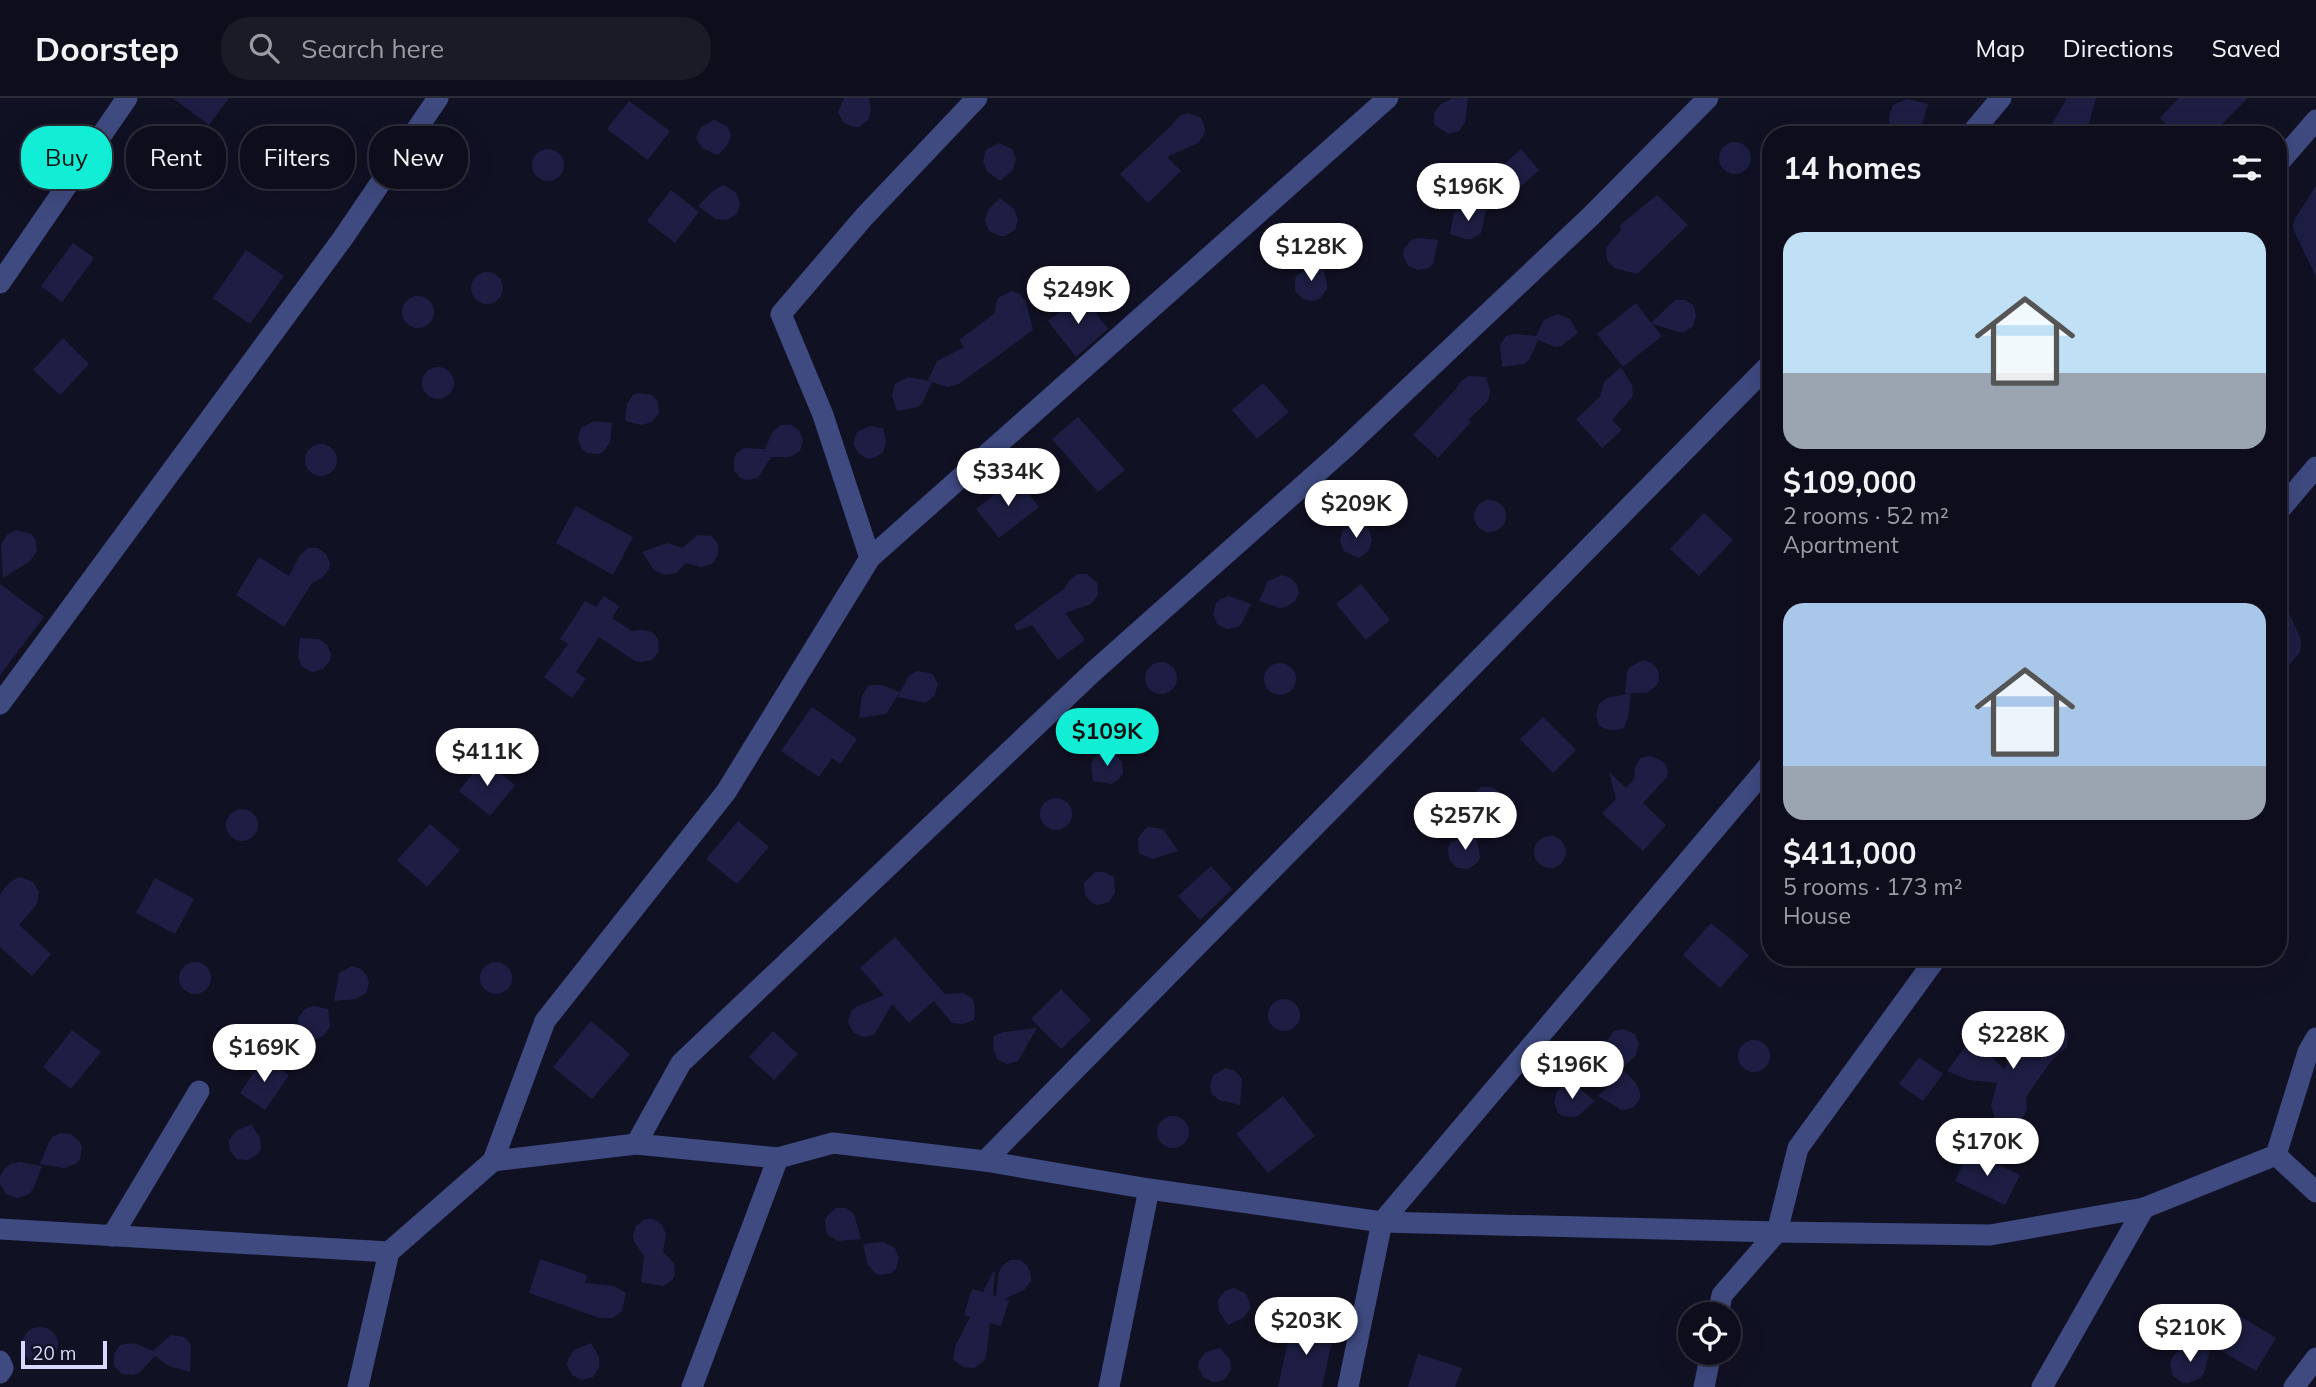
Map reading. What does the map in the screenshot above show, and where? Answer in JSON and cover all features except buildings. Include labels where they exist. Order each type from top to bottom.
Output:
[{"type":"street","points":[[0,283],[127,98]]},
{"type":"street","points":[[0,704],[343,238],[438,98]]},
{"type":"street","points":[[870,558],[822,415],[780,314],[864,217],[977,98]]},
{"type":"street","points":[[358,1387],[389,1252],[493,1161],[545,1021],[726,792],[870,558],[1388,98]]},
{"type":"street","points":[[636,1144],[681,1063],[1093,672],[1345,449],[1591,216],[1708,98]]},
{"type":"street","points":[[1977,126],[2001,98]]},
{"type":"street","points":[[2287,154],[2316,120]]},
{"type":"street","points":[[985,1161],[1762,372]]},
{"type":"street","points":[[2287,501],[2316,467]]},
{"type":"street","points":[[1348,1387],[1382,1222],[1762,774]]},
{"type":"street","points":[[1721,1302],[1722,1295],[1777,1232],[1798,1149],[1930,966]]},
{"type":"street","points":[[2276,1155],[2308,1052],[2316,1038]]},
{"type":"street","points":[[112,1236],[199,1091]]},
{"type":"street","points":[[493,1161],[636,1144],[778,1158],[833,1143],[985,1161],[1149,1189],[1382,1222],[1990,1235],[2144,1208],[2276,1155]]},
{"type":"street","points":[[2276,1155],[2316,1192]]},
{"type":"street","points":[[692,1387],[778,1158]]},
{"type":"street","points":[[1109,1387],[1149,1189]]},
{"type":"street","points":[[2042,1387],[2144,1208]]},
{"type":"street","points":[[0,1229],[389,1252]]},
{"type":"street","points":[[2294,1387],[2316,1358]]},
{"type":"street","points":[[0,1361],[3,1368],[0,1373]]},
{"type":"street","points":[[1704,1387],[1709,1365]]}]
